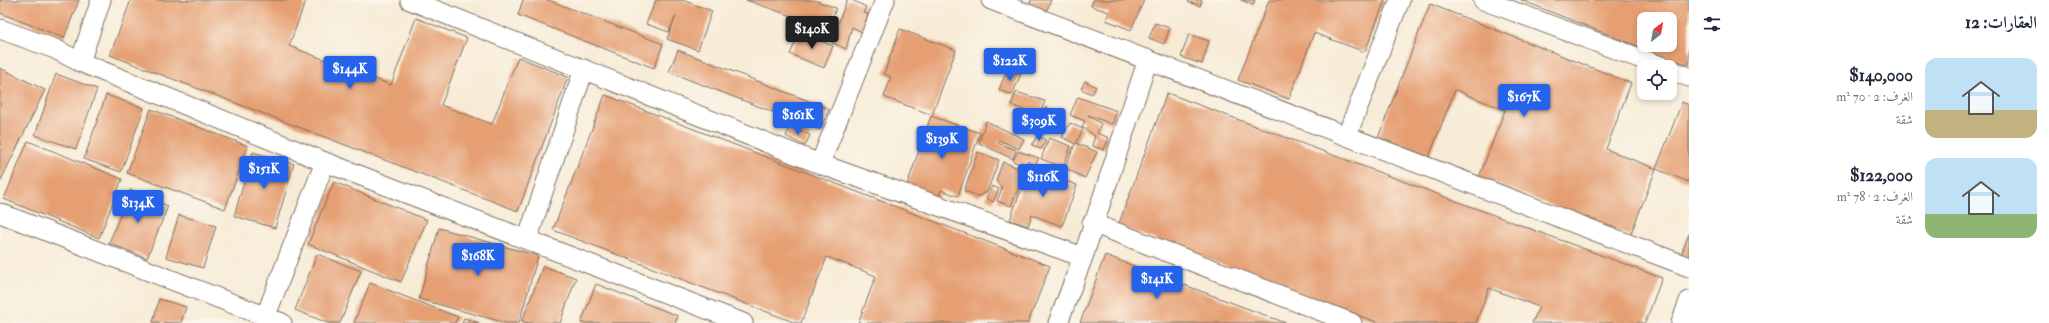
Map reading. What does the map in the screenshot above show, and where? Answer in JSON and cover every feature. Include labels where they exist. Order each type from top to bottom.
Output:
[{"type":"street","points":[[80,62],[101,0]]},
{"type":"street","points":[[820,164],[885,0]]},
{"type":"street","points":[[991,0],[1689,267]]},
{"type":"street","points":[[1347,135],[1400,0]]},
{"type":"street","points":[[1483,0],[1644,60]]},
{"type":"street","points":[[413,1],[820,164],[1082,257]]},
{"type":"street","points":[[0,29],[55,49],[80,62],[326,162],[743,323]]},
{"type":"street","points":[[1058,323],[1082,257],[1092,223],[1148,59]]},
{"type":"street","points":[[527,240],[584,69]]},
{"type":"street","points":[[1677,73],[1689,77]]},
{"type":"street","points":[[0,213],[270,321],[326,162]]},
{"type":"street","points":[[1092,223],[1352,323]]},
{"type":"street","points":[[1681,323],[1689,301]]},
{"type":"building","points":[[0,0],[79,0],[64,38],[0,13]]},
{"type":"building","points":[[131,0],[306,0],[289,46],[391,85],[416,18],[467,38],[441,105],[492,124],[518,57],[568,77],[518,211],[110,55]]},
{"type":"building","points":[[523,0],[548,0],[663,44],[654,68],[518,15]]},
{"type":"building","points":[[656,0],[682,0],[712,11],[698,50],[667,39],[676,16],[669,32],[646,24]]},
{"type":"building","points":[[746,0],[814,0],[836,8],[829,29]]},
{"type":"building","points":[[847,0],[852,0],[866,7],[863,13],[868,14],[862,32],[852,27],[846,49],[831,42]]},
{"type":"building","points":[[1031,0],[1051,0],[1046,12],[1029,6]]},
{"type":"building","points":[[1093,0],[1144,0],[1131,30],[1106,20],[1109,12],[1091,6]]},
{"type":"building","points":[[1189,0],[1202,0],[1200,6],[1188,2]]},
{"type":"building","points":[[1241,0],[1255,0],[1253,5]]},
{"type":"building","points":[[1269,0],[1385,0],[1365,52],[1314,33],[1289,99],[1238,80]]},
{"type":"building","points":[[1521,0],[1689,0],[1689,65],[1653,52],[1677,52],[1677,12],[1637,12],[1637,46]]},
{"type":"building","points":[[1430,4],[1631,83],[1606,149],[1656,169],[1630,236],[1479,177],[1505,110],[1455,90],[1429,157],[1378,138]]},
{"type":"building","points":[[1155,23],[1170,28],[1164,44],[1149,38]]},
{"type":"building","points":[[900,29],[956,50],[932,115],[884,97],[891,77],[884,74]]},
{"type":"building","points":[[800,33],[833,46],[824,68],[790,54]]},
{"type":"building","points":[[1189,34],[1209,41],[1202,64],[1181,57]]},
{"type":"building","points":[[678,50],[829,109],[820,130],[669,72]]},
{"type":"building","points":[[0,68],[45,90],[0,182]]},
{"type":"building","points":[[1007,69],[1021,74],[1012,95],[999,90]]},
{"type":"building","points":[[56,74],[97,89],[76,149],[35,135]]},
{"type":"building","points":[[1085,81],[1096,87],[1092,94],[1081,89]]},
{"type":"building","points":[[1016,92],[1045,101],[1039,116],[1011,105]]},
{"type":"building","points":[[1167,93],[1662,278],[1645,323],[1532,323],[1539,307],[1489,288],[1476,323],[1379,323],[1118,226]]},
{"type":"building","points":[[106,95],[144,108],[121,172],[84,159]]},
{"type":"building","points":[[605,95],[1050,266],[1028,323],[858,323],[876,276],[827,257],[801,323],[796,323],[553,230]]},
{"type":"building","points":[[1078,97],[1117,111],[1112,124],[1088,115],[1101,124],[1097,133],[1109,138],[1104,150],[1092,146],[1095,136],[1082,127],[1085,121],[1070,115]]},
{"type":"building","points":[[1682,102],[1689,105],[1689,182],[1656,169]]},
{"type":"building","points":[[1046,107],[1062,117],[1054,132],[1038,122]]},
{"type":"building","points":[[151,109],[248,146],[225,209],[127,173]]},
{"type":"building","points":[[931,116],[980,133],[958,196],[941,190],[937,202],[905,191]]},
{"type":"building","points":[[986,121],[1024,139],[1019,149],[999,140],[998,143],[1016,150],[1013,159],[979,143]]},
{"type":"building","points":[[1070,123],[1083,129],[1076,143],[1097,152],[1085,178],[1065,168],[1075,144],[1062,137]]},
{"type":"building","points":[[791,126],[810,135],[805,146],[786,136]]},
{"type":"building","points":[[1037,136],[1046,140],[1041,149],[1032,145]]},
{"type":"building","points":[[1049,138],[1071,146],[1063,167],[1041,159]]},
{"type":"building","points":[[28,141],[122,179],[99,238],[4,199]]},
{"type":"building","points":[[1018,151],[1039,158],[1035,165],[1027,161],[1025,166],[1013,161]]},
{"type":"building","points":[[253,152],[294,164],[275,228],[234,216]]},
{"type":"building","points":[[978,152],[999,160],[987,192],[978,196],[964,191]]},
{"type":"building","points":[[1003,162],[1025,171],[1011,206],[997,201],[1002,188],[996,180]]},
{"type":"building","points":[[1029,167],[1077,185],[1062,226],[1032,215],[1028,226],[1010,220]]},
{"type":"building","points":[[334,182],[427,220],[401,282],[308,244]]},
{"type":"building","points":[[992,186],[999,189],[993,202],[986,198]]},
{"type":"building","points":[[130,190],[168,206],[147,258],[109,243]]},
{"type":"building","points":[[179,215],[216,226],[203,268],[166,257]]},
{"type":"building","points":[[439,228],[538,256],[519,323],[506,323],[419,299]]},
{"type":"building","points":[[1689,234],[1689,259],[1681,255]]},
{"type":"building","points":[[317,254],[361,271],[340,323],[328,323],[295,310]]},
{"type":"building","points":[[1105,255],[1155,274],[1286,323],[1080,323]]},
{"type":"building","points":[[543,266],[576,278],[560,323],[528,323],[522,321]]},
{"type":"building","points":[[370,283],[458,317],[455,323],[354,323]]},
{"type":"building","points":[[596,284],[678,316],[675,323],[581,323]]},
{"type":"building","points":[[159,299],[186,307],[181,323],[153,322]]},
{"type":"building","points":[[464,318],[479,323],[462,323]]}]
